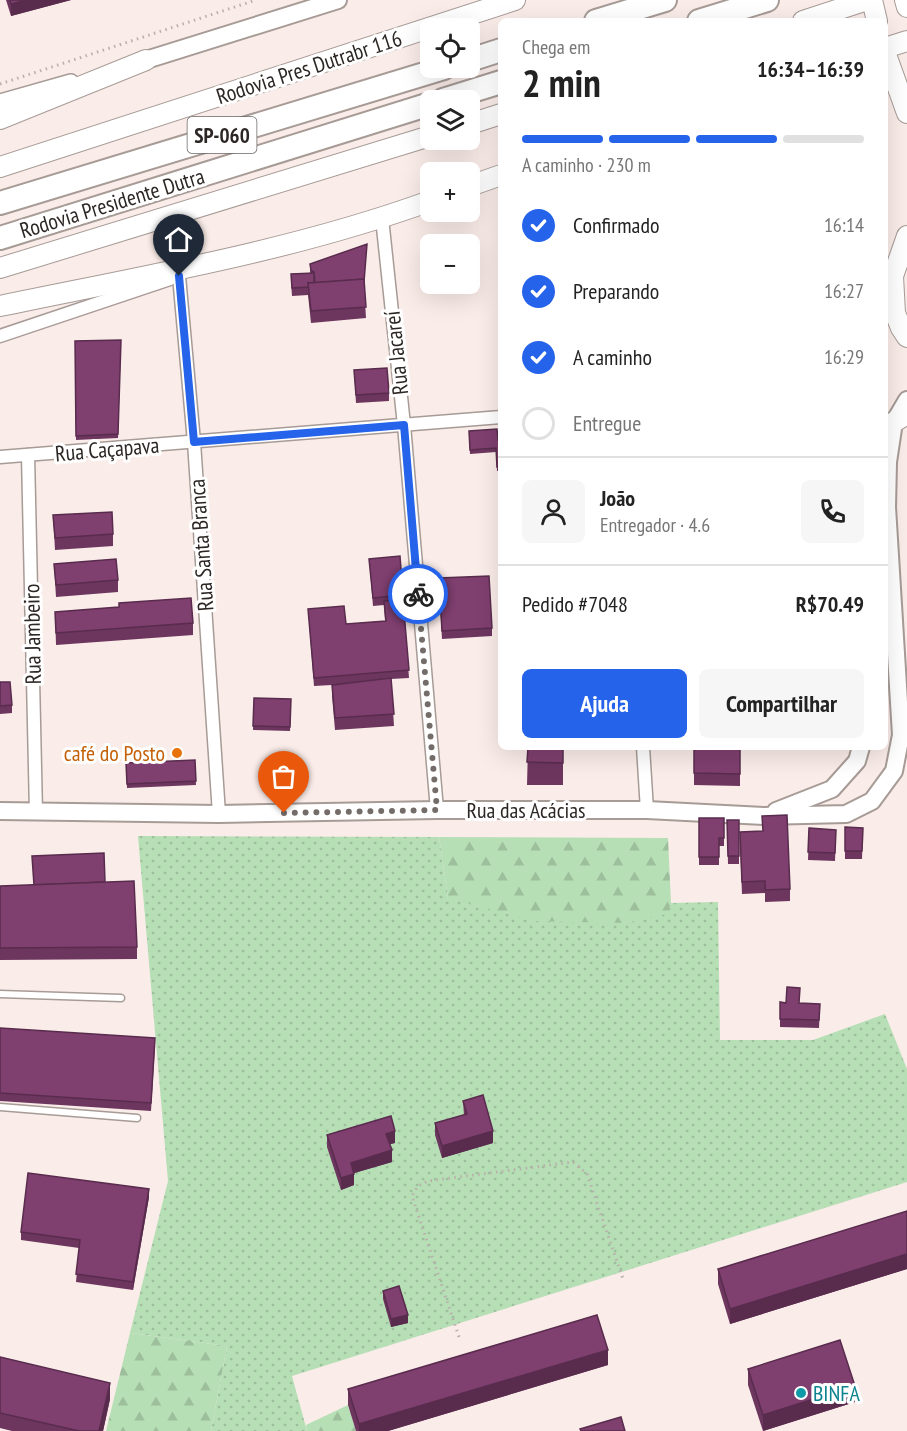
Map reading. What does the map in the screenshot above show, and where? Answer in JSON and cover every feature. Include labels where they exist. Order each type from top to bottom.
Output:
[{"type":"highway","points":[[606,18],[665,0]]},
{"type":"highway","points":[[709,18],[767,0]]},
{"type":"highway","points":[[480,57],[498,51]]},
{"type":"highway","name":"Rodovia Presidente Dutra","points":[[0,204],[420,75]]},
{"type":"highway","points":[[475,90],[498,83]]},
{"type":"highway","name":"Rodovia Presidente Dutra","points":[[0,238],[420,107]]},
{"type":"main road","points":[[0,119],[146,60],[316,3],[338,0]]},
{"type":"main road","name":"Rodovia Pres Dutrabr 116","points":[[0,166],[515,0]]},
{"type":"main road","points":[[813,18],[870,0],[876,18]]},
{"type":"main road","points":[[905,0],[907,7]]},
{"type":"main road","points":[[888,49],[907,40]]},
{"type":"main road","points":[[888,59],[907,113]]},
{"type":"main road","points":[[480,121],[498,115]]},
{"type":"main road","points":[[0,268],[420,139]]},
{"type":"main road","points":[[480,182],[498,176]]},
{"type":"main road","points":[[0,306],[251,254],[382,218],[420,205]]},
{"type":"main road","points":[[907,236],[889,285],[895,313],[907,337]]},
{"type":"main road","points":[[901,418],[907,400]]},
{"type":"main road","name":"Rua das Acácias","points":[[888,462],[901,418]]},
{"type":"main road","name":"Rua das Acácias","points":[[0,812],[219,814],[437,810],[647,810],[764,816],[846,814],[872,801],[894,771],[901,735],[888,523]]},
{"type":"main road","points":[[764,816],[832,789],[857,760],[860,750]]},
{"type":"street","points":[[0,102],[146,60]]},
{"type":"street","name":"Rua Jacareí","points":[[382,218],[404,425],[437,810]]},
{"type":"street","points":[[0,336],[251,254]]},
{"type":"street","name":"Rua Santa Branca","points":[[179,276],[194,442],[219,814]]},
{"type":"street","name":"Rua Caçapava","points":[[0,457],[498,417]]},
{"type":"street","name":"Rua Jambeiro","points":[[27,456],[36,813]]},
{"type":"street","points":[[643,750],[647,810]]},
{"type":"lane","points":[[0,994],[121,998]]},
{"type":"lane","points":[[0,1107],[137,1118]]},
{"type":"path","points":[[0,84],[256,0]]},
{"type":"path","points":[[459,1337],[412,1197],[418,1186],[428,1181],[573,1162],[587,1174],[623,1279]]},
{"type":"green space","points":[[138,836],[439,837],[448,898],[666,914],[671,903],[718,902],[720,1040],[813,1040],[885,1014],[907,1069],[907,1182],[292,1376],[307,1431],[211,1431],[227,1346],[130,1333],[168,1181]]},
{"type":"green space","points":[[439,837],[668,838],[671,903],[667,914],[625,923],[533,921],[448,898]]},
{"type":"green space","points":[[130,1333],[227,1346],[211,1431],[106,1431]]},
{"type":"green space","points":[[348,1405],[356,1431],[307,1431],[306,1425]]},
{"type":"building","points":[[10,0],[27,0],[11,4]]},
{"type":"building","points":[[367,244],[364,282],[364,279],[315,283],[314,272],[310,264]]},
{"type":"building","points":[[314,273],[314,283],[308,283],[309,287],[292,288],[291,274]]},
{"type":"building","points":[[364,279],[366,307],[311,311],[308,283]]},
{"type":"building","points":[[121,340],[118,434],[76,436],[75,341]]},
{"type":"building","points":[[387,368],[389,393],[356,395],[354,370]]},
{"type":"building","points":[[497,429],[498,467],[496,448],[470,450],[469,431]]},
{"type":"building","points":[[112,512],[113,534],[55,538],[53,515]]},
{"type":"building","points":[[400,556],[403,595],[373,598],[369,559]]},
{"type":"building","points":[[116,559],[118,580],[56,585],[54,564]]},
{"type":"building","points":[[489,576],[492,628],[442,631],[439,578]]},
{"type":"building","points":[[191,598],[193,623],[56,633],[55,612],[119,607],[119,603]]},
{"type":"building","points":[[403,600],[409,670],[314,678],[308,609],[344,606],[346,624],[386,621],[384,601]]},
{"type":"building","points":[[391,678],[394,714],[335,718],[332,685]]},
{"type":"building","points":[[0,682],[10,682],[12,705],[0,706]]},
{"type":"building","points":[[254,698],[291,699],[290,727],[253,726]]},
{"type":"building","points":[[528,750],[563,750],[563,763],[527,762]]},
{"type":"building","points":[[694,750],[740,750],[740,774],[694,773]]},
{"type":"building","points":[[195,760],[196,781],[127,784],[126,763]]},
{"type":"building","points":[[787,815],[790,889],[765,890],[765,881],[742,882],[740,832],[763,831],[762,816]]},
{"type":"building","points":[[699,818],[724,818],[724,838],[719,838],[719,857],[699,857]]},
{"type":"building","points":[[727,820],[739,820],[739,856],[728,856]]},
{"type":"building","points":[[845,827],[863,828],[862,851],[845,851]]},
{"type":"building","points":[[809,828],[836,830],[835,853],[808,852]]},
{"type":"building","points":[[104,853],[105,882],[34,885],[32,856]]},
{"type":"building","points":[[134,881],[137,947],[0,948],[0,886]]},
{"type":"building","points":[[787,987],[800,988],[799,1003],[820,1004],[819,1020],[780,1019],[780,1002],[786,1003]]},
{"type":"building","points":[[0,1028],[155,1038],[151,1103],[0,1093]]},
{"type":"building","points":[[483,1095],[493,1131],[442,1146],[435,1123],[467,1114],[463,1101]]},
{"type":"building","points":[[391,1116],[395,1131],[386,1134],[392,1150],[351,1163],[354,1174],[341,1178],[327,1135]]},
{"type":"building","points":[[28,1173],[149,1189],[133,1282],[76,1274],[80,1240],[21,1232]]},
{"type":"building","points":[[907,1211],[907,1254],[730,1309],[718,1269]]},
{"type":"building","points":[[399,1286],[408,1315],[391,1319],[383,1291]]},
{"type":"building","points":[[597,1315],[608,1350],[359,1424],[348,1389]]},
{"type":"building","name":"BINFA","points":[[840,1340],[855,1386],[763,1415],[748,1369]]},
{"type":"building","points":[[0,1357],[110,1383],[99,1431],[79,1431],[0,1413]]},
{"type":"building","points":[[621,1417],[625,1431],[581,1431],[580,1429]]},
{"type":"way so far","points":[[284,813],[437,810],[418,594]]},
{"type":"place","name":"café do Posto","points":[[177,753]]},
{"type":"place","name":"BINFA","points":[[801,1393]]},
{"type":"route","points":[[179,276],[194,442],[404,425],[418,594]]}]
